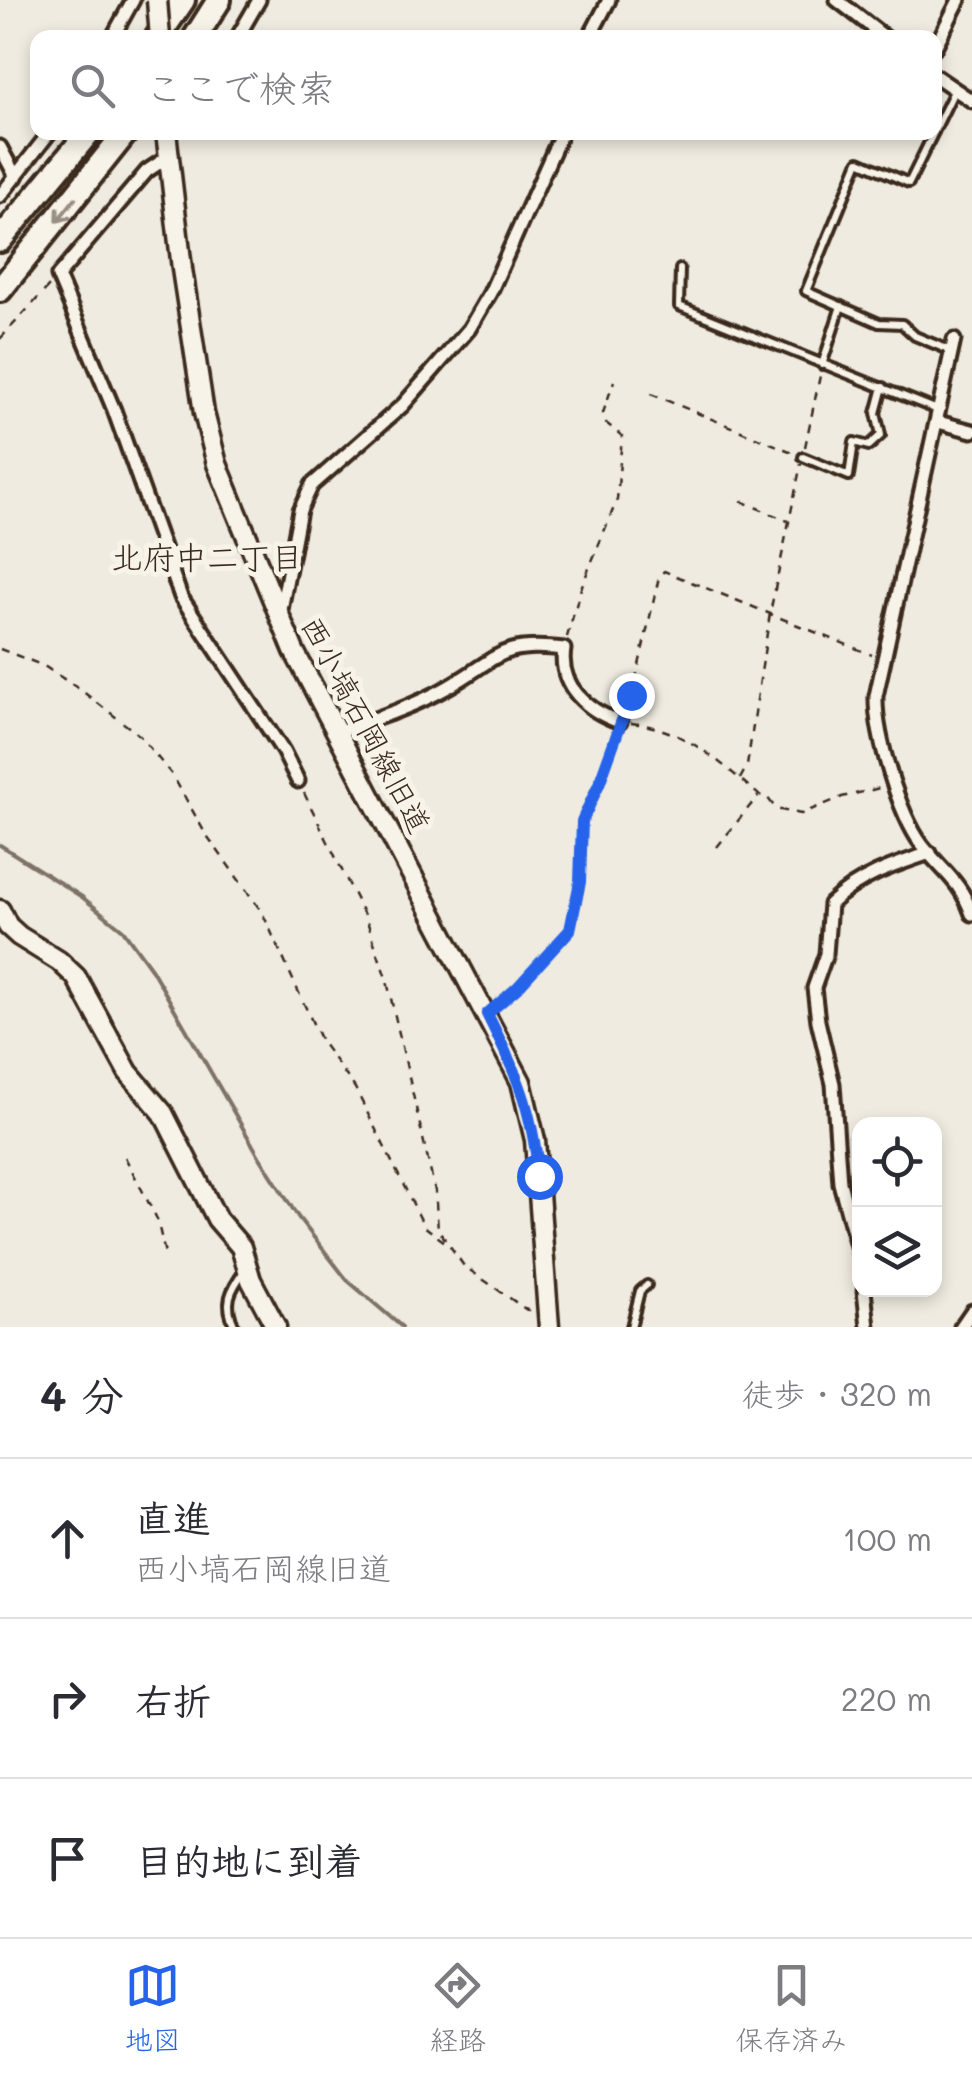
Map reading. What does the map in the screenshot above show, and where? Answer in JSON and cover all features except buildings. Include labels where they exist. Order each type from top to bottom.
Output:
[{"type":"highway","points":[[163,30],[182,0]]},
{"type":"highway","points":[[200,30],[219,0]]},
{"type":"highway","points":[[0,240],[82,140]]},
{"type":"highway","points":[[0,290],[120,140]]},
{"type":"street","points":[[116,30],[133,0]]},
{"type":"street","points":[[157,0],[158,30]]},
{"type":"street","points":[[242,30],[259,0]]},
{"type":"street","points":[[592,30],[609,0]]},
{"type":"street","points":[[837,0],[876,30]]},
{"type":"street","points":[[942,33],[958,0]]},
{"type":"street","points":[[942,80],[972,101]]},
{"type":"street","points":[[0,196],[44,140]]},
{"type":"street","points":[[278,620],[300,510],[312,485],[403,405],[468,329],[490,294],[558,140]]},
{"type":"street","points":[[170,142],[58,276],[114,410],[180,596],[283,751],[298,780]]},
{"type":"street","name":"西小塙石岡線旧道","points":[[170,142],[182,269],[216,464],[278,620],[521,1082],[531,1117],[550,1326]]},
{"type":"street","points":[[0,148],[16,177]]},
{"type":"street","points":[[953,346],[884,660],[876,713],[883,750],[913,828],[958,884],[972,914]]},
{"type":"street","points":[[939,417],[972,431]]},
{"type":"street","points":[[338,732],[408,706],[450,686],[500,653],[522,646],[564,648],[562,660],[567,677],[583,702],[591,710],[620,722]]},
{"type":"street","points":[[852,1227],[840,1183],[833,1084],[814,988],[828,943],[830,904],[858,882],[930,853]]},
{"type":"street","points":[[0,910],[19,936],[59,961],[76,977],[128,1072],[163,1113],[217,1219],[241,1246],[256,1292],[276,1327]]},
{"type":"street","points":[[865,1297],[868,1327]]},
{"type":"street","points":[[961,1327],[972,1311]]},
{"type":"lane","points":[[942,117],[956,90]]},
{"type":"lane","points":[[930,140],[909,183],[859,160],[806,291],[879,323],[902,324],[914,336],[953,346]]},
{"type":"lane","points":[[680,269],[678,306],[883,388],[939,417]]},
{"type":"lane","points":[[822,365],[841,306]]},
{"type":"lane","points":[[802,457],[850,476],[854,442],[869,446],[881,435],[876,413],[883,388]]},
{"type":"lane","points":[[235,1327],[228,1313],[228,1299],[247,1266]]},
{"type":"lane","points":[[631,1327],[640,1291],[647,1284]]},
{"type":"path","points":[[0,339],[58,276]]},
{"type":"path","points":[[740,779],[746,766],[770,613],[822,365]]},
{"type":"path","points":[[564,648],[581,588],[617,500],[622,436],[606,423],[603,414],[614,381]]},
{"type":"path","points":[[651,394],[802,457]]},
{"type":"path","points":[[742,501],[790,521]]},
{"type":"path","points":[[487,1014],[517,988],[570,930],[580,882],[582,821],[637,674],[660,573],[671,572],[884,660]]},
{"type":"path","points":[[0,649],[44,666],[82,691],[140,734],[173,776],[205,833],[262,912],[321,1040],[355,1088],[424,1226],[446,1242]]},
{"type":"path","points":[[620,722],[660,726],[686,738],[767,798],[776,809],[800,814],[842,797],[896,784]]},
{"type":"path","points":[[298,780],[368,920],[387,981],[435,1192],[438,1228],[476,1276],[550,1326]]},
{"type":"path","points":[[717,848],[759,795]]},
{"type":"path","points":[[125,1158],[156,1219],[164,1254]]},
{"type":"waterway","points":[[0,845],[82,897],[123,930],[152,970],[298,1217],[347,1280],[402,1327]]},
{"type":"district","name":"北府中二丁目","points":[[207,558]]},
{"type":"route","points":[[539,1176],[531,1117],[521,1082],[487,1014],[517,988],[570,930],[580,882],[582,821],[631,695]]}]
